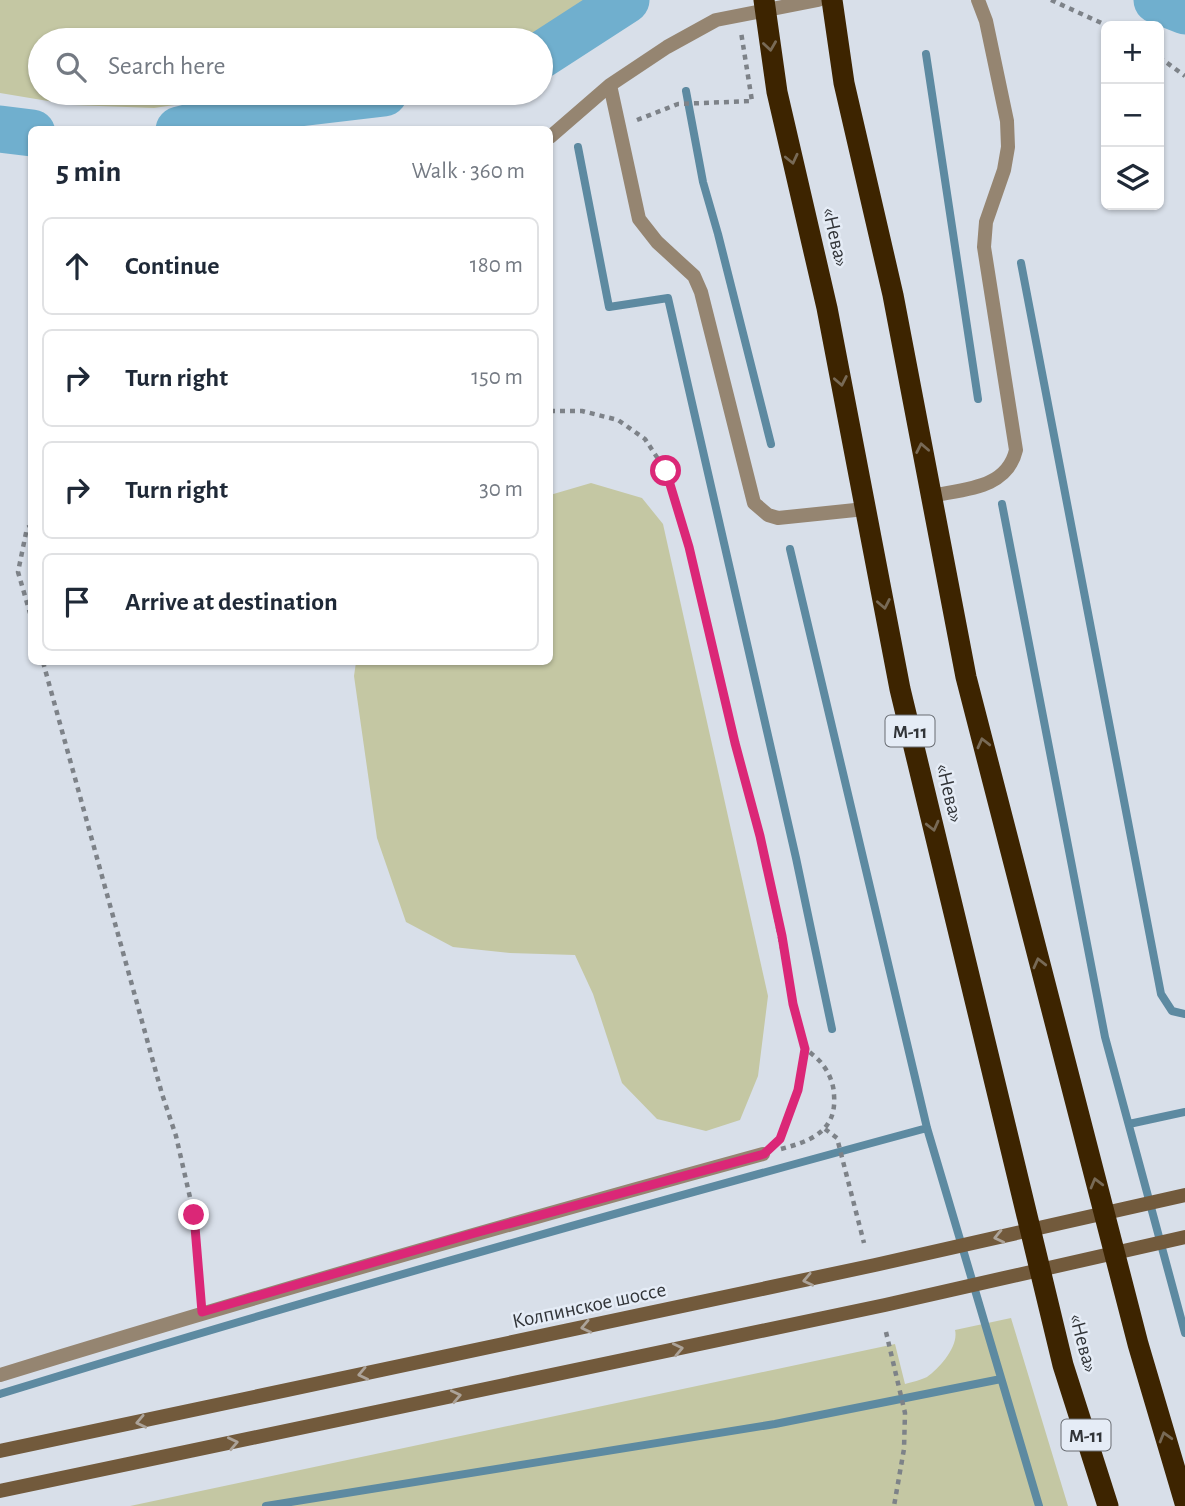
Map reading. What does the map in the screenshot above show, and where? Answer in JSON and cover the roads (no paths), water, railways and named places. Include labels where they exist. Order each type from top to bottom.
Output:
[{"type":"highway","name":"«Нева»","points":[[764,0],[777,92],[827,308],[900,689],[1063,1365],[1108,1506]]},
{"type":"highway","name":"«Нева»","points":[[832,0],[844,83],[893,295],[966,677],[1138,1344],[1185,1503]]},
{"type":"main road","name":"Колпинское шоссе","points":[[0,1451],[875,1265],[1185,1195]]},
{"type":"main road","points":[[0,1491],[885,1305],[1185,1237]]},
{"type":"lane","points":[[553,134],[610,85],[667,47],[716,20],[818,0]]},
{"type":"lane","points":[[931,496],[994,482],[1009,469],[1016,450],[984,247],[986,222],[1004,170],[1008,147],[1007,121],[986,21],[978,0]]},
{"type":"lane","points":[[610,85],[639,219],[657,242],[694,276],[701,292],[754,503],[768,515],[778,518],[865,509]]},
{"type":"lane","points":[[0,1375],[202,1312],[475,1233],[764,1154]]},
{"type":"waterway","points":[[553,47],[626,0]]},
{"type":"waterway","points":[[1157,0],[1185,11]]},
{"type":"waterway","points":[[926,54],[978,399]]},
{"type":"waterway","points":[[686,91],[703,182],[771,444]]},
{"type":"waterway","points":[[195,126],[282,105]]},
{"type":"waterway","points":[[0,129],[28,132]]},
{"type":"waterway","points":[[578,147],[609,307],[668,298],[796,858],[832,1029]]},
{"type":"waterway","points":[[1021,263],[1161,994],[1172,1011],[1185,1014]]},
{"type":"waterway","points":[[1002,504],[1105,1037],[1185,1333]]},
{"type":"waterway","points":[[790,549],[927,1128],[1039,1506]]},
{"type":"waterway","points":[[1129,1124],[1185,1112]]},
{"type":"waterway","points":[[0,1394],[462,1257],[927,1128]]},
{"type":"waterway","points":[[266,1506],[775,1424],[1001,1379]]}]
